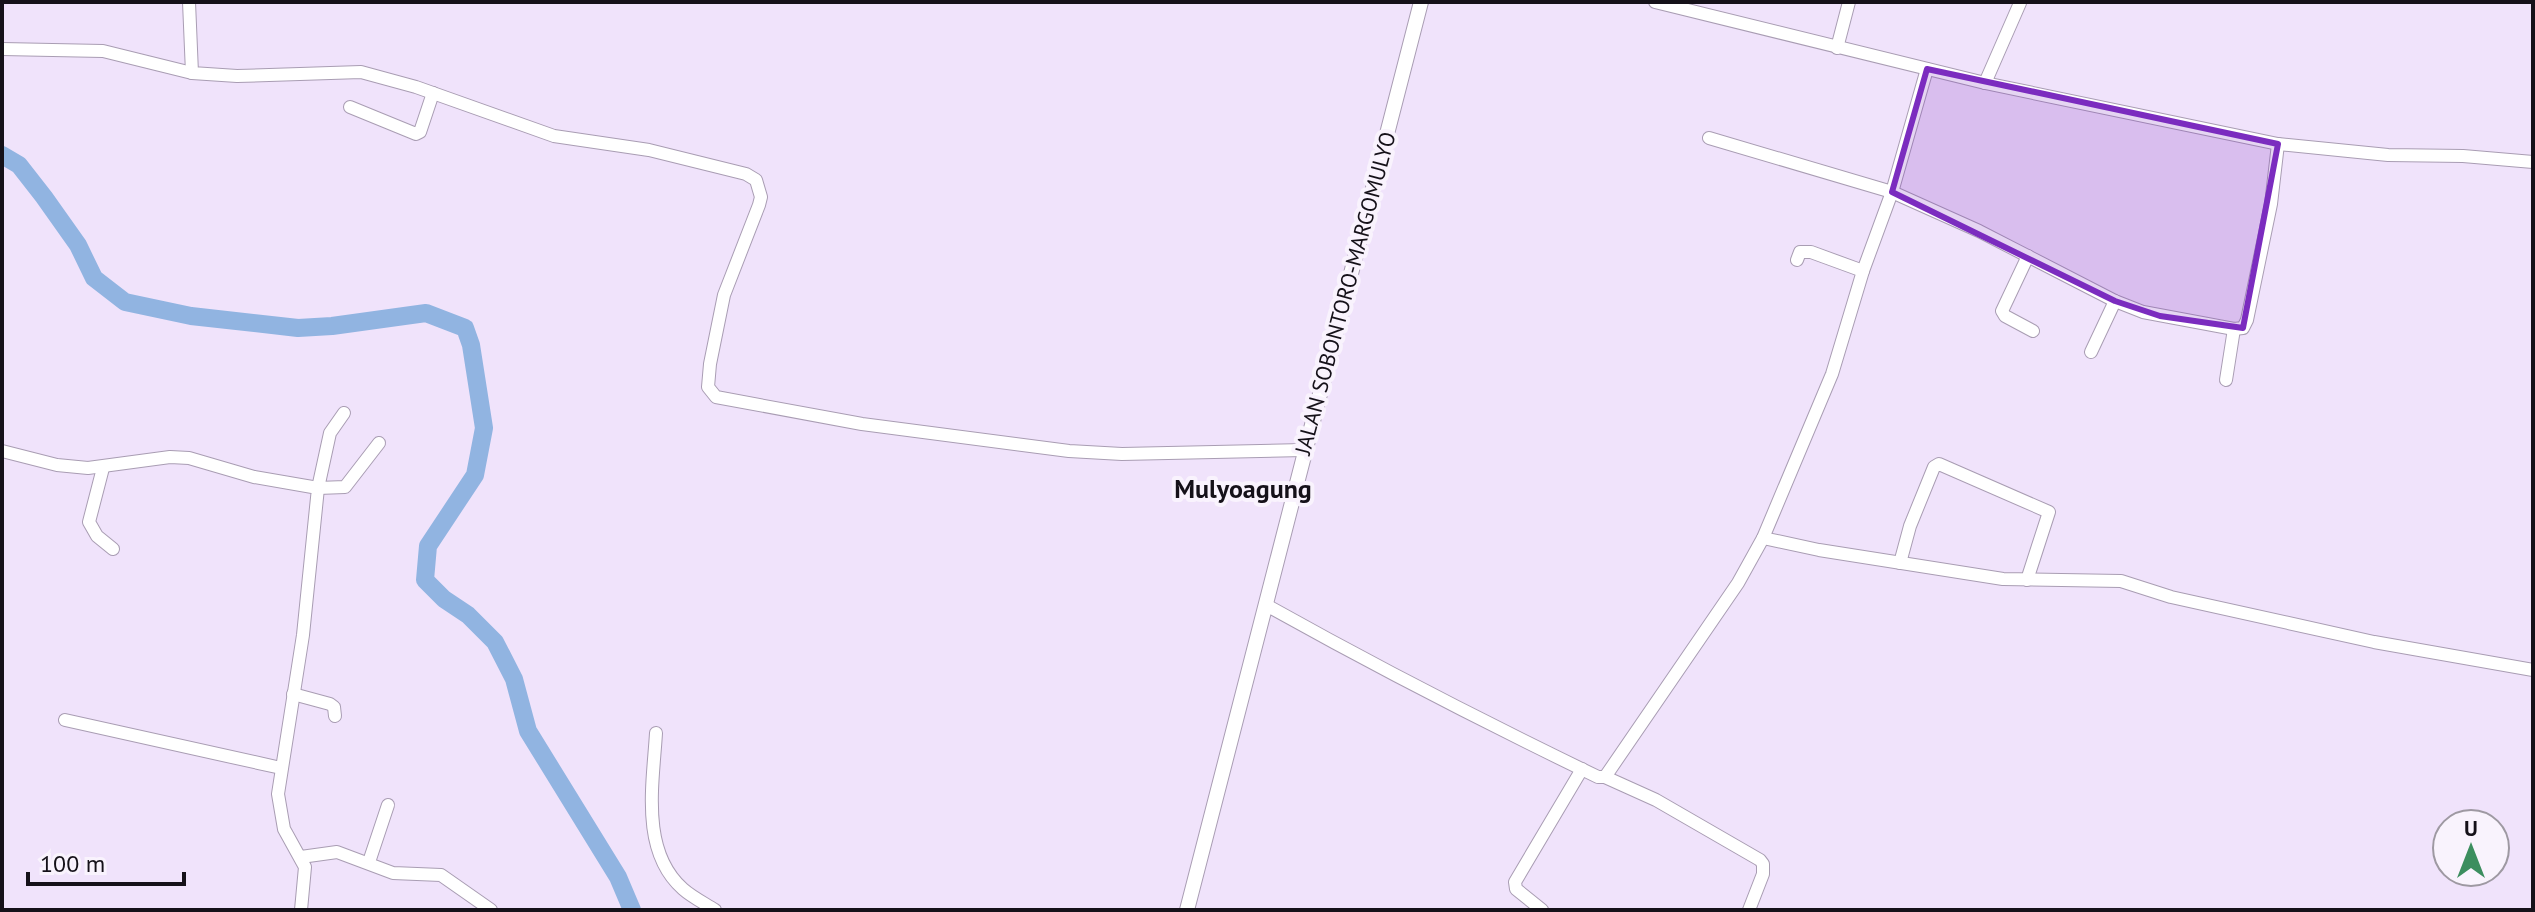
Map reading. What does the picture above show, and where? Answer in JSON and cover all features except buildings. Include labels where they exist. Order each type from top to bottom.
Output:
[{"type":"street","points":[[189,2],[192,73]]},
{"type":"street","name":"JALAN SOBONTORO-MARGOMULYO","points":[[1187,910],[1421,2]]},
{"type":"street","points":[[1837,48],[1849,2]]},
{"type":"street","points":[[1661,3],[1985,83],[2278,144],[2403,156],[2463,156],[2533,162]]},
{"type":"street","points":[[1985,83],[2020,3]]},
{"type":"street","points":[[2,49],[103,51],[192,73],[237,76],[349,71],[379,76],[554,136],[660,152],[746,174],[756,180],[761,197],[724,295],[708,387],[716,397],[862,424],[1069,451],[1122,454],[1304,450]]},
{"type":"street","points":[[1605,777],[1738,583],[1763,538],[1832,374],[1863,271],[1892,192],[1927,69]]},
{"type":"street","points":[[350,107],[416,134],[420,132],[433,93]]},
{"type":"street","points":[[1709,138],[1892,192],[2115,301],[2160,316],[2234,329],[2243,328],[2247,320],[2271,204],[2278,144]]},
{"type":"street","points":[[1797,260],[1800,252],[1811,252],[1863,271]]},
{"type":"street","points":[[2028,256],[2002,311],[2005,316],[2033,331]]},
{"type":"street","points":[[2091,352],[2115,301]]},
{"type":"street","points":[[2226,380],[2234,329]]},
{"type":"street","points":[[301,910],[305,874],[301,857],[289,843],[279,814],[281,768],[303,635],[318,488],[330,433],[344,413]]},
{"type":"street","points":[[2,451],[57,465],[103,468],[180,457],[262,479],[318,488],[345,487],[379,443]]},
{"type":"street","points":[[1900,563],[1910,526],[1934,467],[1939,464],[2049,512],[2027,580]]},
{"type":"street","points":[[103,468],[89,522],[93,531],[113,549]]},
{"type":"street","points":[[1763,538],[1900,563],[2027,580],[2121,581],[2171,597],[2374,642],[2533,670]]},
{"type":"street","points":[[1266,605],[1366,661],[1598,777],[1605,777],[1656,800],[1760,860],[1763,874],[1749,910]]},
{"type":"street","points":[[293,694],[330,704],[335,708],[335,716]]},
{"type":"street","points":[[65,720],[281,768]]},
{"type":"street","points":[[656,733],[652,824],[656,843],[676,882],[715,910]]},
{"type":"street","points":[[1542,910],[1516,889],[1515,882],[1582,769]]},
{"type":"street","points":[[369,862],[388,805]]},
{"type":"street","points":[[301,857],[337,852],[393,873],[441,875],[491,910]]},
{"type":"highlighted area","points":[[1927,69],[2278,144],[2243,328],[2160,316],[2115,301],[1892,192]]},
{"type":"waterway","points":[[2,155],[19,165],[44,197],[78,245],[94,278],[125,302],[191,316],[298,328],[426,313],[465,328],[471,345],[484,428],[475,475],[428,546],[425,580],[495,642],[514,679],[528,731],[618,877],[632,910]]},
{"type":"district","name":"Mulyoagung","points":[[1243,489]]}]
